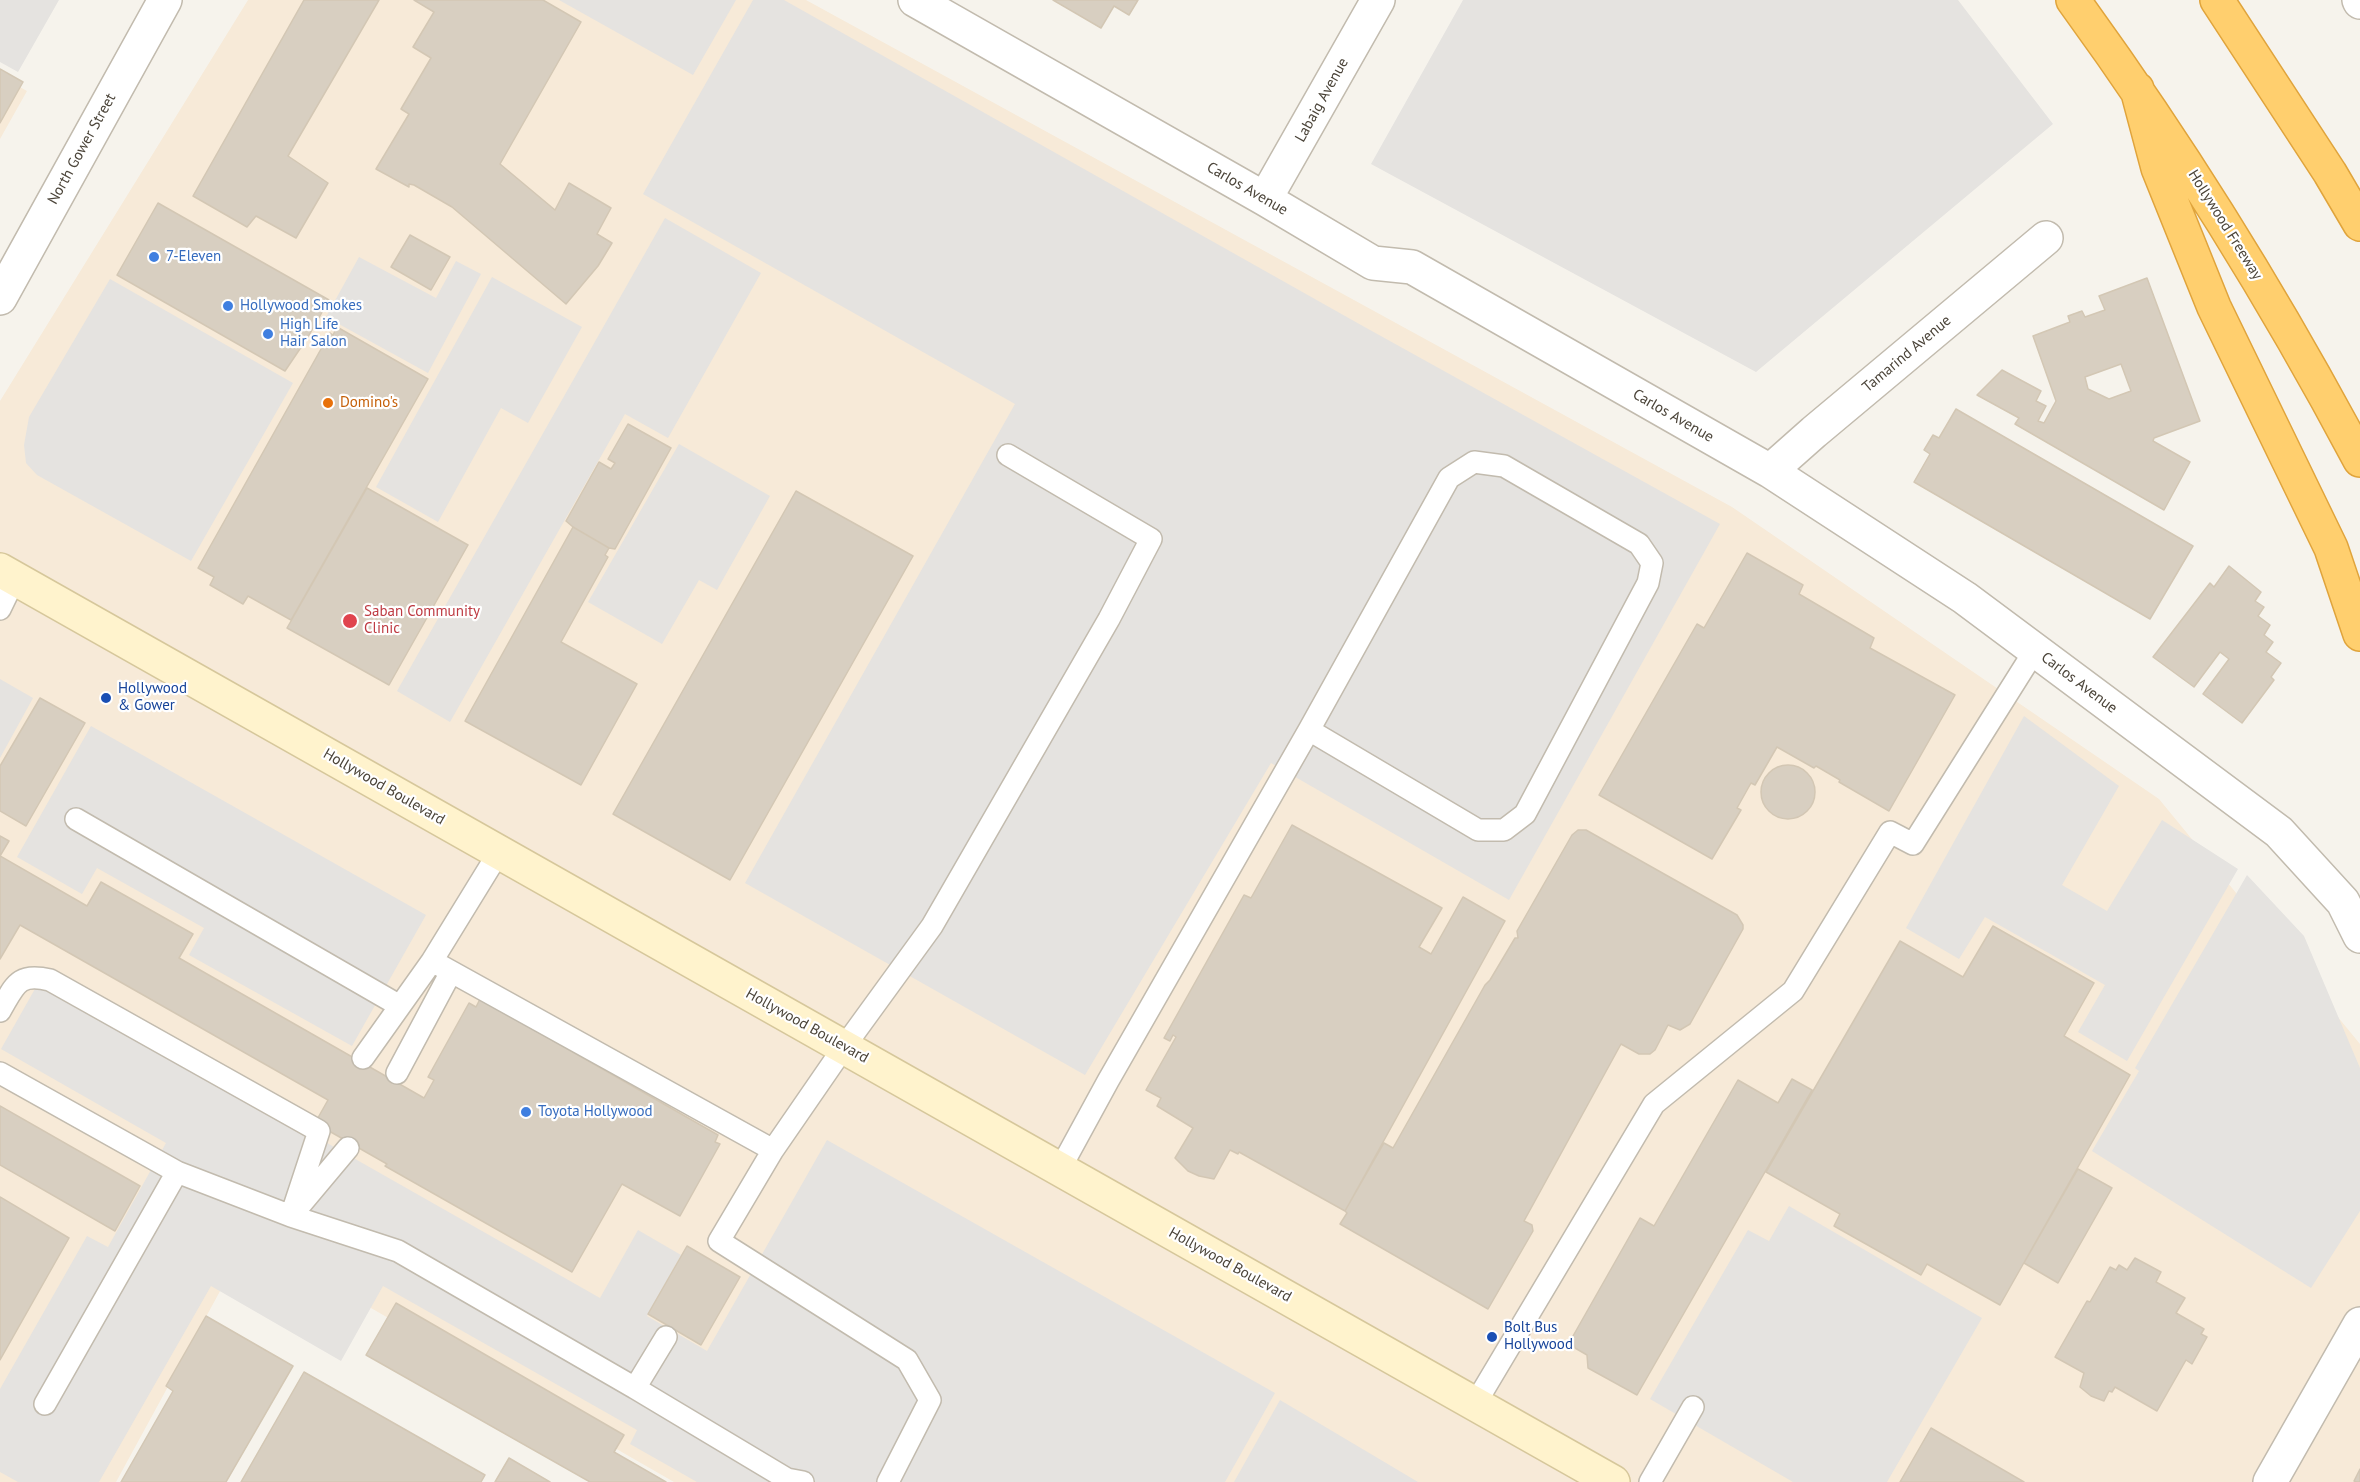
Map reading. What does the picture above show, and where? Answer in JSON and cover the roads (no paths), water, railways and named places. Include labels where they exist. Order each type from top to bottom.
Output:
[{"type":"highway","name":"Hollywood Freeway","points":[[2073,0],[2137,88],[2231,233],[2320,385],[2360,460]]},
{"type":"highway","points":[[2217,0],[2330,173],[2360,224]]},
{"type":"highway","points":[[2137,88],[2158,168],[2214,307],[2331,549],[2360,634]]},
{"type":"main road","name":"Hollywood Boulevard","points":[[8,574],[1614,1482]]},
{"type":"street","name":"North Gower Street","points":[[0,298],[165,0]]},
{"type":"street","name":"Carlos Avenue","points":[[915,0],[1373,263],[1412,267],[1770,471],[1965,598],[2279,832],[2343,902],[2360,936]]},
{"type":"street","name":"Labaig Avenue","points":[[1265,199],[1378,0]]},
{"type":"street","name":"Tamarind Avenue","points":[[1770,471],[2046,238]]},
{"type":"street","points":[[2270,1482],[2360,1324]]},
{"type":"lane","points":[[888,1482],[930,1401],[907,1360],[719,1242],[773,1150],[932,926],[1103,629],[1151,539],[1008,455]]},
{"type":"lane","points":[[1060,1169],[1449,478],[1474,462],[1504,466],[1639,544],[1652,562],[1648,583],[1525,814],[1504,830],[1478,830],[1309,730]]},
{"type":"lane","points":[[0,609],[8,574]]},
{"type":"lane","points":[[1475,1404],[1654,1104],[1793,991],[1890,832],[1913,844],[2035,650]]},
{"type":"lane","points":[[76,819],[400,1006]]},
{"type":"lane","points":[[363,1058],[432,961],[499,852]]},
{"type":"lane","points":[[432,961],[773,1150]]},
{"type":"lane","points":[[397,1073],[451,972]]},
{"type":"lane","points":[[0,1011],[17,983],[33,976],[50,980],[319,1131],[291,1216]]},
{"type":"lane","points":[[0,1073],[177,1172],[291,1216],[398,1251],[787,1479],[803,1482]]},
{"type":"lane","points":[[291,1216],[348,1148]]},
{"type":"lane","points":[[45,1404],[177,1172]]},
{"type":"lane","points":[[635,1388],[666,1337]]},
{"type":"lane","points":[[1650,1482],[1693,1407]]},
{"type":"place","name":"7-Eleven","points":[[154,257]]},
{"type":"place","name":"Hollywood Smokes","points":[[228,306]]},
{"type":"place","name":"High Life Hair Salon","points":[[268,334]]},
{"type":"place","name":"Domino's","points":[[328,403]]},
{"type":"place","name":"Saban Community Clinic","points":[[350,621]]},
{"type":"place","name":"Hollywood & Gower","points":[[106,698]]},
{"type":"place","name":"Toyota Hollywood","points":[[526,1112]]},
{"type":"place","name":"Bolt Bus Hollywood","points":[[1492,1337]]}]
